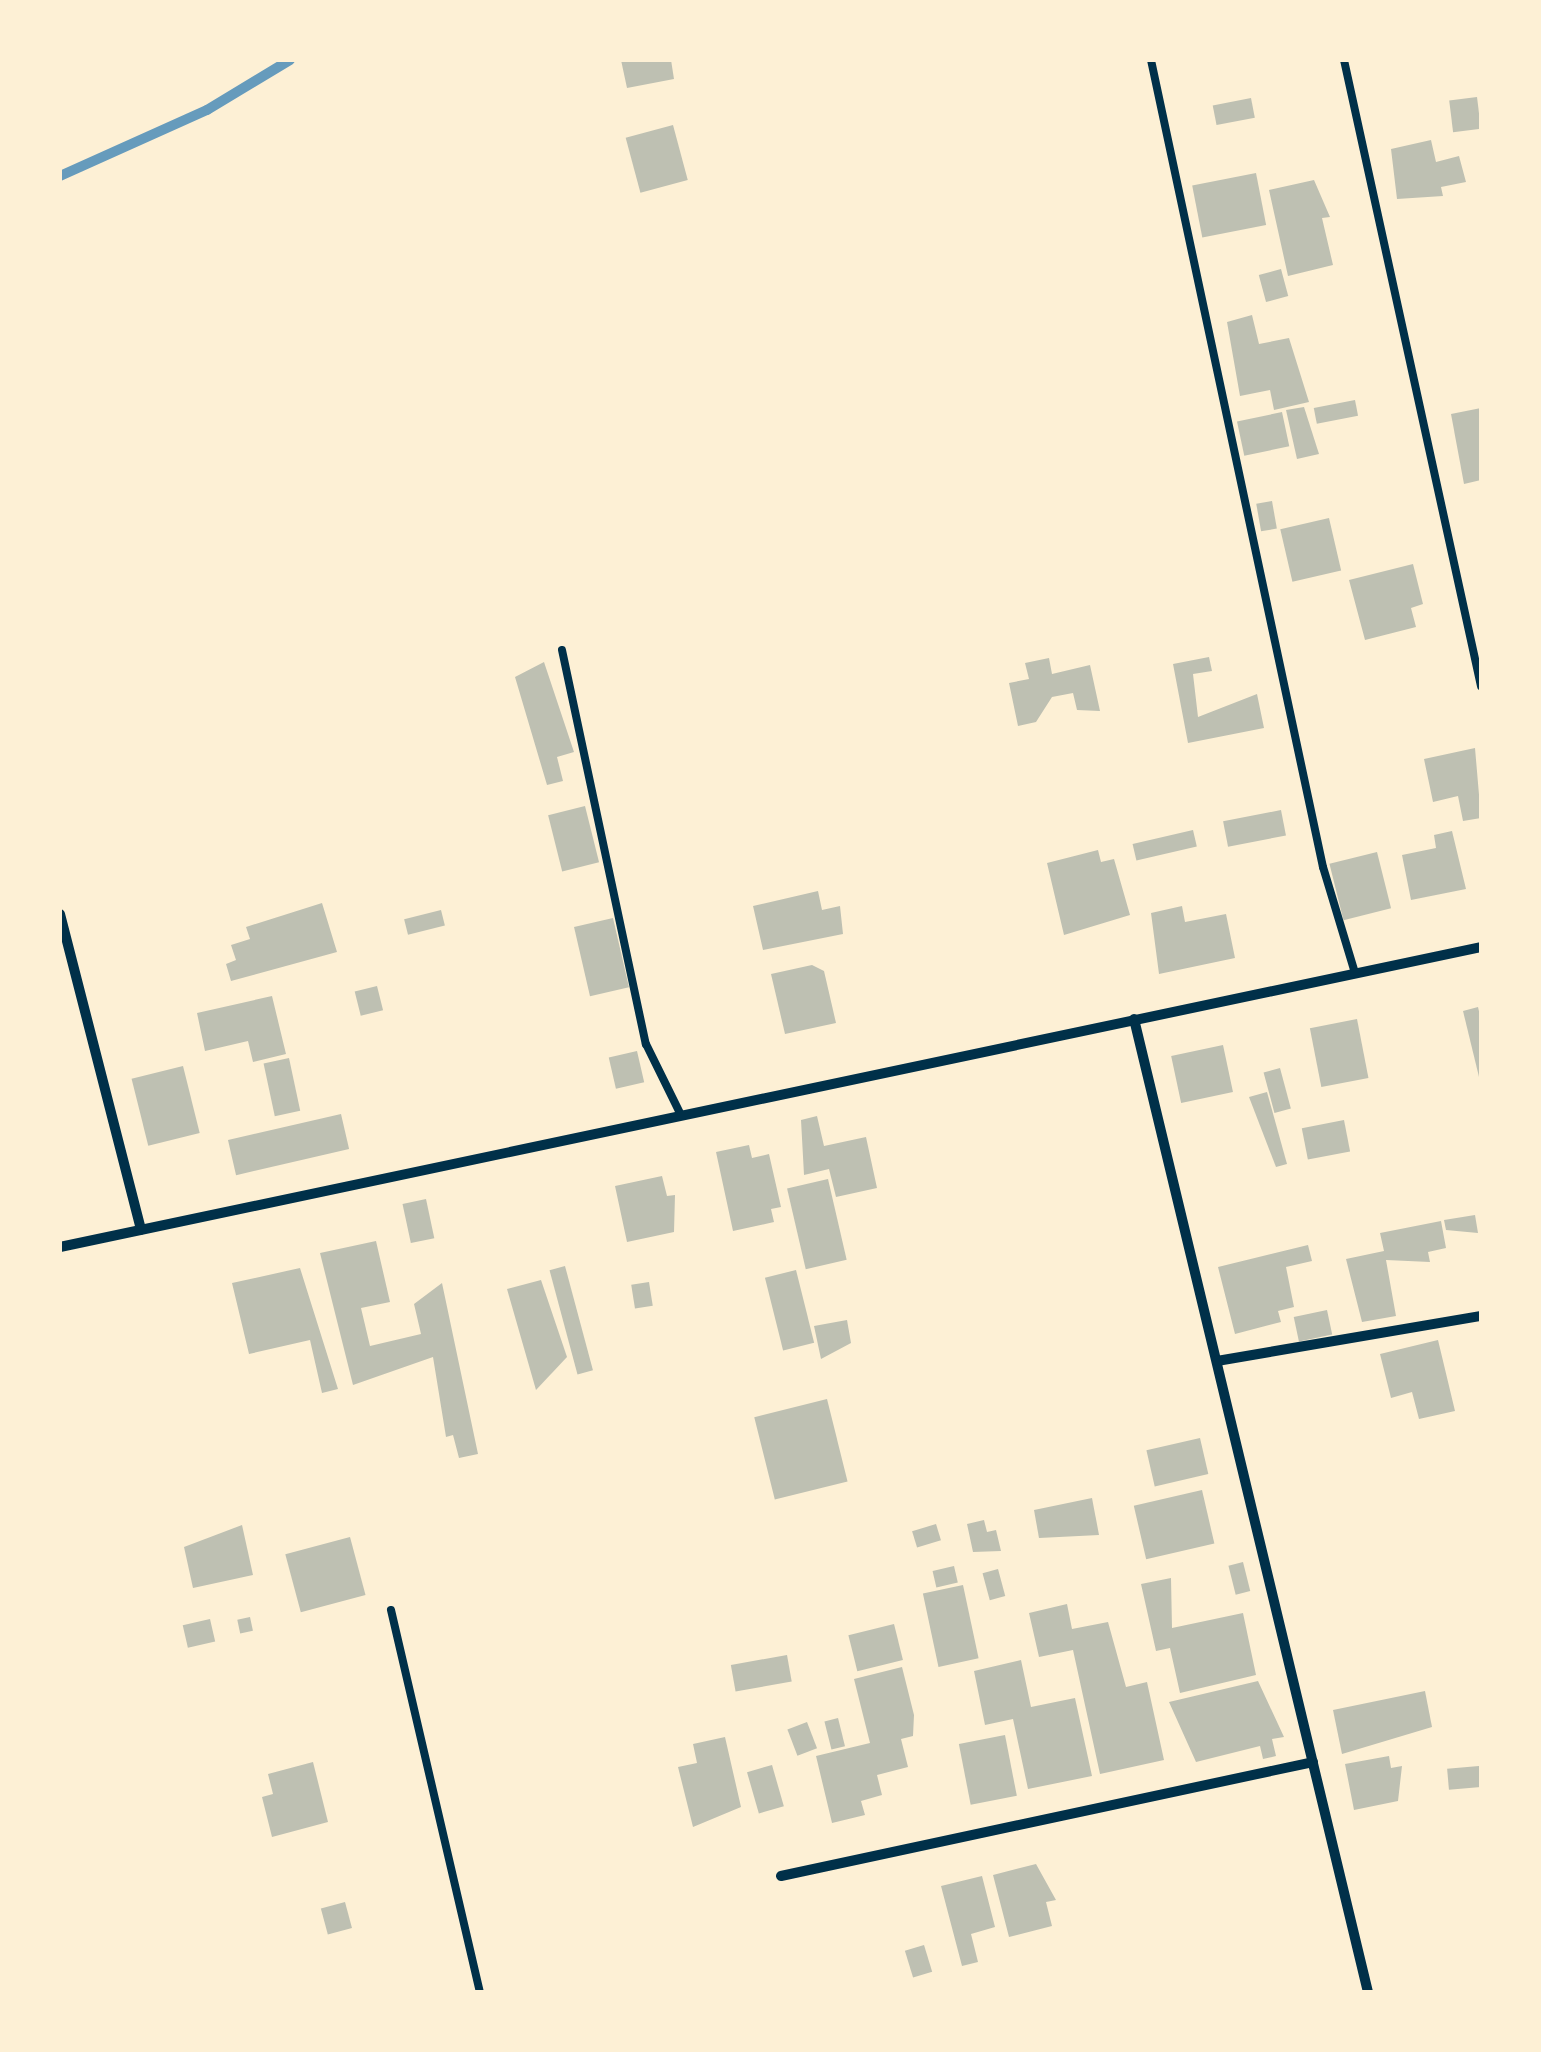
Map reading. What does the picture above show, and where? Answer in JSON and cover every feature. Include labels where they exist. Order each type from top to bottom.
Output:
[{"type":"street","points":[[60,914],[141,1230]]},
{"type":"street","points":[[60,1248],[1481,948]]},
{"type":"street","points":[[1134,1019],[1368,1992]]},
{"type":"street","points":[[1217,1361],[1481,1316]]},
{"type":"street","points":[[780,1876],[1313,1762]]},
{"type":"lane","points":[[1151,60],[1323,867],[1355,974]]},
{"type":"lane","points":[[1344,60],[1481,686]]},
{"type":"lane","points":[[562,650],[646,1044],[681,1115]]},
{"type":"lane","points":[[392,1610],[480,1992]]},
{"type":"building","points":[[621,60],[671,60],[674,79],[627,88]]},
{"type":"building","points":[[1477,97],[1481,129],[1453,132],[1449,100]]},
{"type":"building","points":[[1251,98],[1255,118],[1217,125],[1213,105]]},
{"type":"building","points":[[673,125],[688,180],[640,193],[626,138]]},
{"type":"building","points":[[1431,140],[1436,162],[1459,156],[1466,182],[1441,187],[1443,196],[1397,199],[1391,149]]},
{"type":"building","points":[[1256,173],[1266,225],[1202,237],[1192,185]]},
{"type":"building","points":[[1314,180],[1330,217],[1322,218],[1333,265],[1288,276],[1269,190]]},
{"type":"building","points":[[1281,269],[1288,296],[1266,302],[1259,275]]},
{"type":"building","points":[[1252,315],[1259,344],[1289,338],[1309,402],[1274,410],[1270,390],[1240,396],[1227,322]]},
{"type":"building","points":[[1355,400],[1358,416],[1317,424],[1314,408]]},
{"type":"building","points":[[1304,407],[1319,454],[1297,459],[1286,410]]},
{"type":"building","points":[[1481,408],[1481,480],[1464,484],[1451,414]]},
{"type":"building","points":[[1282,412],[1289,446],[1244,456],[1237,422]]},
{"type":"building","points":[[1272,501],[1277,529],[1261,531],[1256,504]]},
{"type":"building","points":[[1329,518],[1341,571],[1292,582],[1280,529]]},
{"type":"building","points":[[1413,564],[1423,604],[1411,608],[1416,627],[1365,640],[1349,580]]},
{"type":"building","points":[[1209,657],[1212,671],[1193,674],[1198,717],[1257,694],[1264,728],[1188,743],[1173,664]]},
{"type":"building","points":[[1049,658],[1052,674],[1090,665],[1100,711],[1077,710],[1073,693],[1052,697],[1036,722],[1018,726],[1009,683],[1029,679],[1025,663]]},
{"type":"building","points":[[544,662],[574,752],[557,757],[563,781],[547,785],[515,677]]},
{"type":"building","points":[[1475,748],[1481,818],[1463,821],[1458,796],[1433,802],[1424,759]]},
{"type":"building","points":[[585,806],[599,862],[562,871],[548,815]]},
{"type":"building","points":[[1281,810],[1286,836],[1228,847],[1223,821]]},
{"type":"building","points":[[1193,830],[1197,847],[1136,861],[1133,844]]},
{"type":"building","points":[[1452,831],[1466,889],[1411,900],[1402,855],[1436,848],[1434,835]]},
{"type":"building","points":[[1098,850],[1101,862],[1114,859],[1130,915],[1064,935],[1047,863]]},
{"type":"building","points":[[1377,852],[1391,908],[1343,920],[1329,864]]},
{"type":"building","points":[[818,891],[822,910],[840,906],[843,934],[763,950],[753,906]]},
{"type":"building","points":[[322,903],[337,952],[231,981],[226,964],[236,960],[231,945],[250,939],[246,927]]},
{"type":"building","points":[[1182,906],[1185,922],[1226,914],[1235,958],[1159,974],[1151,913]]},
{"type":"building","points":[[441,910],[445,926],[408,935],[404,919]]},
{"type":"building","points":[[613,918],[629,987],[590,996],[574,927]]},
{"type":"building","points":[[812,965],[824,971],[836,1023],[785,1034],[771,974]]},
{"type":"building","points":[[377,986],[383,1010],[361,1016],[355,992]]},
{"type":"building","points":[[272,996],[286,1054],[253,1062],[248,1041],[205,1051],[197,1013]]},
{"type":"building","points":[[1478,1007],[1481,1020],[1480,1081],[1463,1011]]},
{"type":"building","points":[[1357,1019],[1368,1078],[1321,1087],[1310,1028]]},
{"type":"building","points":[[1223,1045],[1233,1092],[1181,1103],[1171,1056]]},
{"type":"building","points":[[637,1051],[644,1082],[616,1089],[609,1058]]},
{"type":"building","points":[[289,1058],[300,1111],[275,1116],[264,1063]]},
{"type":"building","points":[[183,1066],[200,1133],[148,1146],[132,1079]]},
{"type":"building","points":[[1280,1068],[1291,1109],[1274,1113],[1264,1072]]},
{"type":"building","points":[[1267,1092],[1287,1164],[1276,1167],[1249,1097]]},
{"type":"building","points":[[341,1114],[349,1149],[236,1175],[228,1140]]},
{"type":"building","points":[[817,1116],[824,1146],[866,1137],[877,1188],[836,1197],[829,1169],[804,1175],[801,1120]]},
{"type":"building","points":[[1344,1120],[1350,1151],[1308,1160],[1302,1128]]},
{"type":"building","points":[[749,1145],[752,1158],[769,1154],[781,1207],[771,1209],[774,1222],[733,1231],[716,1152]]},
{"type":"building","points":[[662,1176],[667,1196],[675,1195],[674,1232],[627,1242],[615,1186]]},
{"type":"building","points":[[828,1179],[847,1260],[806,1269],[787,1188]]},
{"type":"building","points":[[426,1199],[434,1238],[411,1243],[403,1204]]},
{"type":"building","points":[[1475,1215],[1478,1233],[1446,1230],[1444,1220]]},
{"type":"building","points":[[1441,1221],[1446,1248],[1428,1252],[1430,1262],[1386,1260],[1396,1316],[1362,1322],[1346,1259],[1384,1251],[1380,1233]]},
{"type":"building","points":[[376,1241],[390,1302],[361,1308],[370,1346],[421,1334],[414,1304],[442,1283],[478,1454],[459,1458],[453,1435],[446,1437],[433,1357],[353,1385],[320,1253]]},
{"type":"building","points":[[1308,1245],[1312,1261],[1286,1267],[1294,1307],[1278,1311],[1281,1322],[1235,1334],[1218,1267]]},
{"type":"building","points":[[565,1266],[593,1370],[577,1374],[550,1270]]},
{"type":"building","points":[[300,1268],[338,1389],[322,1393],[310,1340],[249,1354],[232,1283]]},
{"type":"building","points":[[796,1270],[814,1343],[783,1351],[765,1278]]},
{"type":"building","points":[[541,1280],[567,1357],[536,1390],[507,1289]]},
{"type":"building","points":[[649,1282],[653,1306],[635,1309],[631,1285]]},
{"type":"building","points":[[1327,1310],[1332,1334],[1299,1342],[1294,1317]]},
{"type":"building","points":[[847,1320],[851,1343],[821,1359],[814,1326]]},
{"type":"building","points":[[1438,1340],[1455,1411],[1419,1419],[1412,1392],[1391,1398],[1380,1354]]},
{"type":"building","points":[[827,1399],[848,1481],[775,1500],[754,1417]]},
{"type":"building","points":[[1200,1438],[1208,1474],[1155,1486],[1146,1450]]},
{"type":"building","points":[[1202,1490],[1214,1544],[1146,1559],[1134,1506]]},
{"type":"building","points":[[1092,1498],[1099,1535],[1039,1538],[1034,1510]]},
{"type":"building","points":[[984,1520],[987,1532],[996,1530],[1001,1551],[973,1552],[967,1524]]},
{"type":"building","points":[[936,1524],[941,1540],[917,1548],[912,1531]]},
{"type":"building","points":[[242,1525],[253,1575],[193,1588],[184,1547]]},
{"type":"building","points":[[350,1537],[366,1595],[301,1612],[285,1554]]},
{"type":"building","points":[[1243,1562],[1250,1591],[1236,1595],[1228,1566]]},
{"type":"building","points":[[954,1566],[958,1583],[936,1588],[933,1571]]},
{"type":"building","points":[[998,1569],[1005,1596],[990,1600],[983,1573]]},
{"type":"building","points":[[1171,1578],[1172,1628],[1243,1613],[1256,1675],[1180,1693],[1170,1648],[1156,1651],[1141,1584]]},
{"type":"building","points":[[963,1585],[979,1658],[938,1667],[923,1594]]},
{"type":"building","points":[[1067,1604],[1072,1629],[1108,1622],[1126,1687],[1147,1682],[1164,1760],[1100,1774],[1073,1650],[1039,1657],[1029,1613]]},
{"type":"building","points":[[250,1617],[253,1631],[240,1633],[237,1620]]},
{"type":"building","points":[[210,1619],[215,1641],[188,1648],[183,1625]]},
{"type":"building","points":[[894,1624],[903,1660],[857,1671],[848,1635]]},
{"type":"building","points":[[787,1655],[792,1682],[736,1691],[731,1665]]},
{"type":"building","points":[[1021,1660],[1031,1707],[1075,1698],[1092,1776],[1028,1789],[1013,1719],[985,1725],[974,1671]]},
{"type":"building","points":[[902,1667],[914,1715],[913,1736],[901,1739],[908,1767],[877,1775],[882,1795],[861,1801],[865,1815],[832,1823],[816,1756],[870,1743],[854,1679]]},
{"type":"building","points":[[1258,1681],[1284,1737],[1272,1739],[1276,1756],[1263,1759],[1260,1746],[1196,1762],[1169,1702]]},
{"type":"building","points":[[1425,1691],[1432,1727],[1342,1754],[1333,1710]]},
{"type":"building","points":[[838,1718],[845,1746],[831,1750],[824,1721]]},
{"type":"building","points":[[807,1722],[817,1748],[797,1756],[787,1730]]},
{"type":"building","points":[[1005,1735],[1017,1796],[971,1805],[959,1744]]},
{"type":"building","points":[[725,1737],[741,1807],[693,1827],[678,1767],[697,1763],[693,1744]]},
{"type":"building","points":[[1389,1756],[1391,1768],[1402,1766],[1398,1801],[1354,1810],[1345,1764]]},
{"type":"building","points":[[313,1762],[328,1822],[272,1837],[262,1797],[273,1794],[268,1774]]},
{"type":"building","points":[[772,1765],[784,1806],[759,1814],[747,1772]]},
{"type":"building","points":[[1479,1766],[1481,1787],[1449,1790],[1447,1769]]},
{"type":"building","points":[[1036,1864],[1056,1900],[1046,1902],[1052,1926],[1009,1937],[993,1875]]},
{"type":"building","points":[[982,1876],[995,1927],[971,1934],[978,1962],[962,1966],[941,1886]]},
{"type":"building","points":[[345,1902],[352,1928],[328,1935],[321,1908]]},
{"type":"building","points":[[924,1945],[932,1972],[913,1978],[905,1951]]},
{"type":"waterway","points":[[60,176],[207,110],[290,60]]}]
